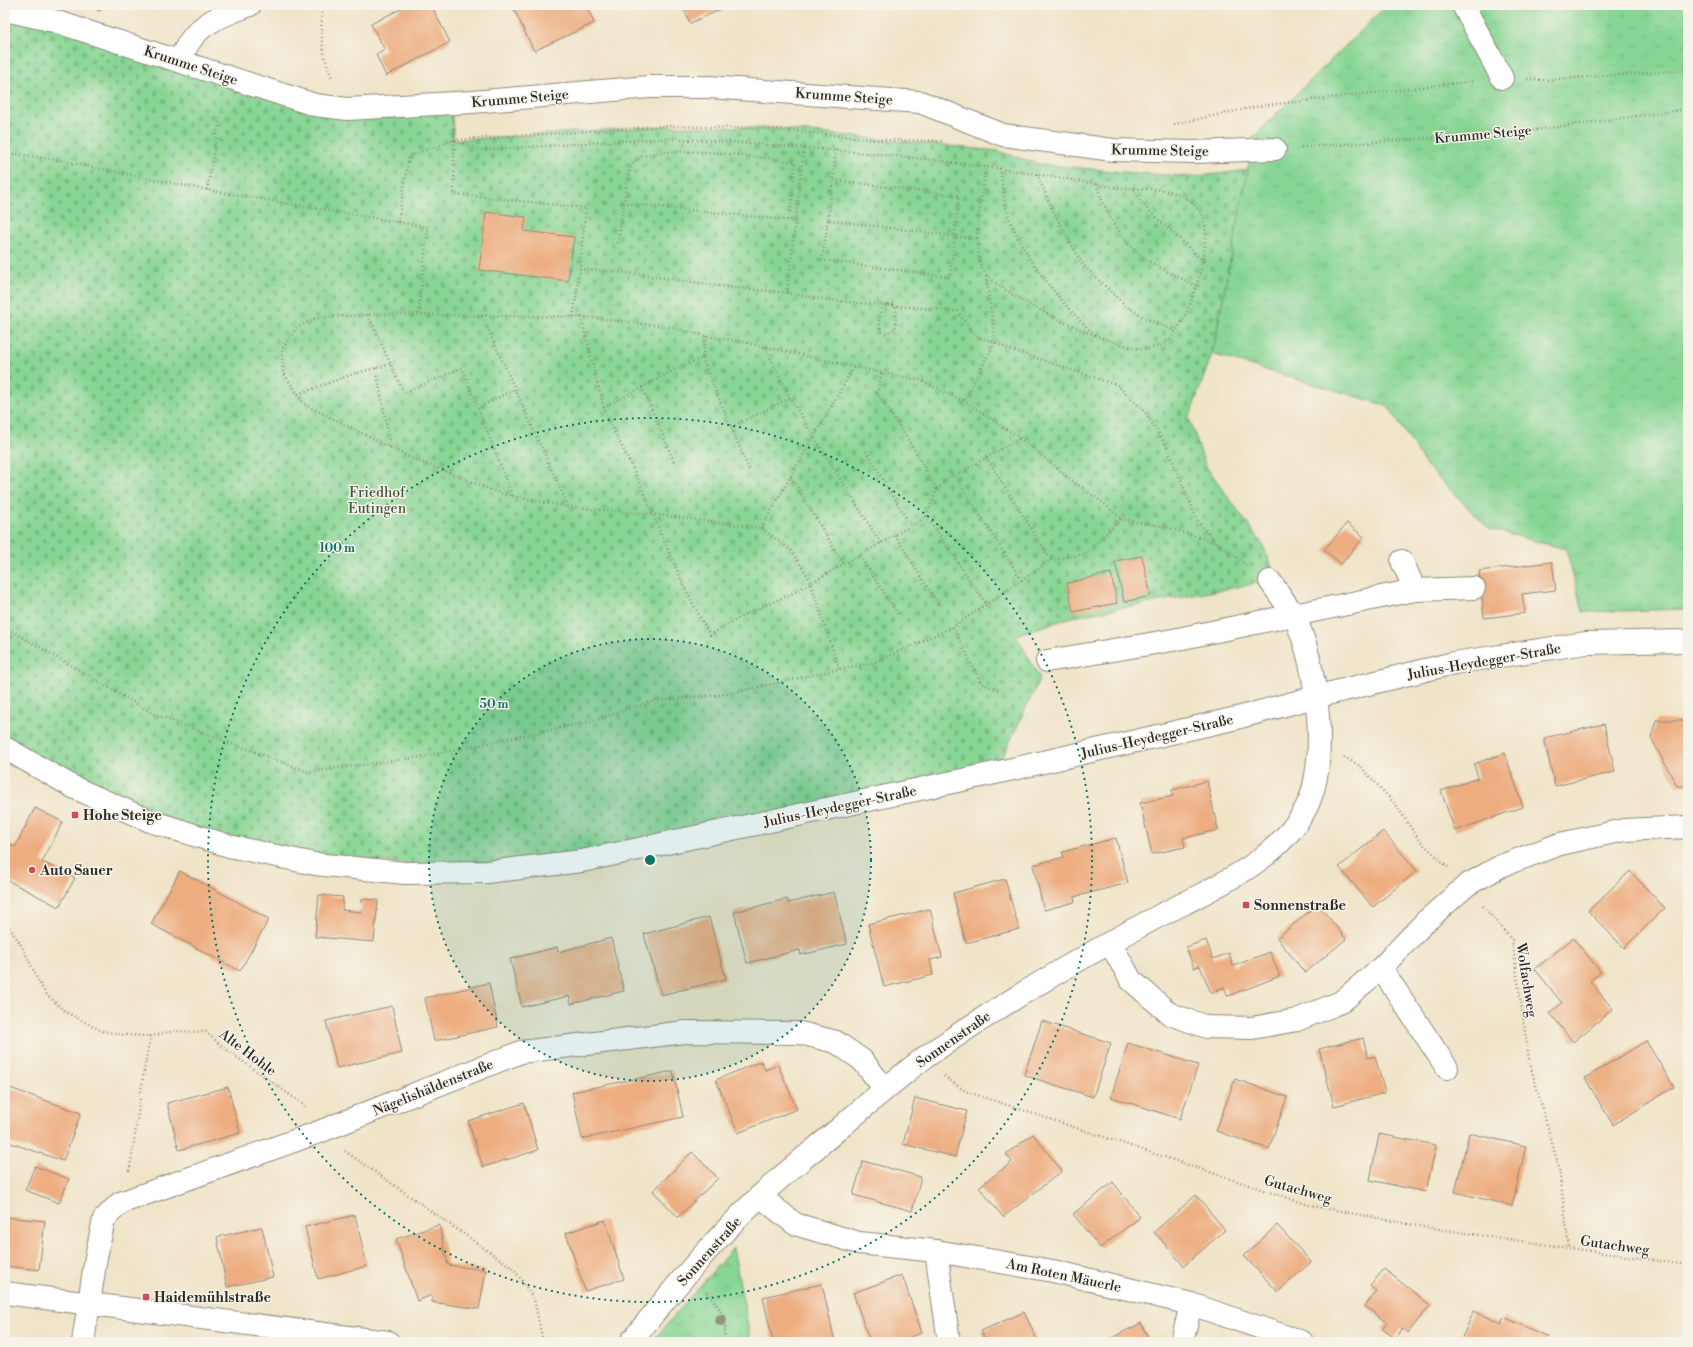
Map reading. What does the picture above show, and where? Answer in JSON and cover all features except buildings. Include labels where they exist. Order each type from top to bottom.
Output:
[{"type":"street","points":[[180,61],[185,48],[194,35],[210,20],[250,5]]},
{"type":"street","points":[[1463,5],[1502,78]]},
{"type":"street","name":"Krumme Steige","points":[[5,10],[54,21],[315,105],[347,109],[452,104],[650,87],[708,87],[920,102],[1003,135],[1112,150],[1194,152],[1275,149]]},
{"type":"street","points":[[1402,561],[1415,590]]},
{"type":"street","name":"Sonnenstraße","points":[[631,1342],[654,1313],[721,1237],[760,1196],[885,1089],[929,1055],[1001,1006],[1110,943],[1234,877],[1264,857],[1283,839],[1306,806],[1316,776],[1320,743],[1308,651],[1294,616],[1270,581]]},
{"type":"street","points":[[1048,661],[1173,640],[1415,590],[1474,588]]},
{"type":"street","name":"Julius-Heydegger-Straße","points":[[5,748],[75,788],[150,821],[229,846],[322,865],[405,873],[487,872],[582,860],[995,773],[1237,718],[1454,663],[1586,643],[1688,641]]},
{"type":"street","points":[[1110,943],[1131,980],[1170,1014],[1207,1027],[1252,1028],[1297,1020],[1341,1002],[1381,968],[1426,921],[1467,885],[1501,866],[1560,844],[1624,830],[1688,827]]},
{"type":"street","points":[[1381,968],[1447,1068]]},
{"type":"street","name":"Nägelishäldenstraße","points":[[83,1342],[104,1219],[120,1203],[319,1132],[521,1052],[685,1032],[800,1033],[836,1042],[862,1060],[885,1089]]},
{"type":"street","name":"Am Roten Mäuerle","points":[[760,1196],[795,1224],[859,1243],[936,1251],[1053,1271],[1191,1304],[1302,1342]]},
{"type":"street","points":[[936,1251],[949,1342]]},
{"type":"street","points":[[5,1293],[388,1342]]},
{"type":"street","points":[[1182,1342],[1191,1304]]},
{"type":"path","points":[[323,5],[321,43],[328,71],[347,109]]},
{"type":"path","points":[[1167,125],[1260,106],[1502,78],[1544,80],[1688,70]]},
{"type":"path","points":[[452,104],[454,194],[586,208],[580,269],[573,317]]},
{"type":"path","name":"Krumme Steige","points":[[1275,149],[1521,132],[1688,109]]},
{"type":"path","points":[[207,190],[220,118]]},
{"type":"path","points":[[398,222],[409,156],[454,140],[667,126],[779,129],[878,140],[946,141],[963,136],[979,126]]},
{"type":"path","points":[[454,140],[480,150],[674,139],[836,150],[986,166],[1095,184],[1173,192],[1189,200],[1203,216],[1205,233],[1203,260],[1196,286],[1175,331],[1164,343],[1148,349],[1130,347],[1095,335],[1049,316],[986,276]]},
{"type":"path","points":[[787,293],[804,148]]},
{"type":"path","points":[[833,180],[959,196],[950,277],[822,260],[836,150]]},
{"type":"path","points":[[618,243],[628,175],[634,162],[647,154],[667,151],[757,157],[795,162],[790,220]]},
{"type":"path","points":[[5,152],[62,161],[207,190],[428,227],[418,315]]},
{"type":"path","points":[[964,401],[995,342],[986,276],[982,267],[978,239],[986,166]]},
{"type":"path","points":[[1000,168],[1006,207],[1015,232],[1055,293],[1095,335]]},
{"type":"path","points":[[1037,174],[1053,211],[1083,265],[1126,306],[1147,319],[1175,331]]},
{"type":"path","points":[[1095,184],[1117,229],[1142,256],[1196,286]]},
{"type":"path","points":[[1134,188],[1141,204],[1203,260]]},
{"type":"path","points":[[624,203],[795,221]]},
{"type":"path","points":[[828,220],[978,239]]},
{"type":"path","points":[[580,269],[629,273],[836,300],[957,311],[978,337],[995,342],[1006,348],[1117,384],[1145,412],[1167,447],[1198,522],[1219,544],[1270,581]]},
{"type":"path","points":[[894,305],[897,310],[895,329],[886,333],[881,331],[879,321],[882,308],[894,305]]},
{"type":"path","points":[[368,315],[404,392],[462,368],[512,495]]},
{"type":"path","points":[[839,669],[810,582],[791,550],[761,528],[652,514],[568,507],[502,494],[391,449],[304,404],[283,372],[282,349],[297,327],[317,318],[368,315],[581,317],[670,327],[882,374],[920,380],[964,401],[1020,438],[1070,479],[1106,505],[1121,519],[1167,527],[1219,544]]},
{"type":"path","points":[[482,316],[568,507]]},
{"type":"path","points":[[581,317],[603,408],[697,614],[710,635],[748,613],[794,593],[810,582],[881,544],[926,516],[937,490],[949,477],[1020,438]]},
{"type":"path","points":[[706,336],[702,358],[750,472]]},
{"type":"path","points":[[765,347],[790,398],[881,544]]},
{"type":"path","points":[[604,408],[642,386],[702,358]]},
{"type":"path","points":[[298,394],[353,374],[391,364]]},
{"type":"path","points":[[761,528],[854,367]]},
{"type":"path","points":[[376,368],[391,449]]},
{"type":"path","points":[[882,374],[877,393],[911,444],[937,490]]},
{"type":"path","points":[[642,386],[675,464]]},
{"type":"path","points":[[478,408],[515,389]]},
{"type":"path","points":[[731,427],[790,398]]},
{"type":"path","points":[[866,451],[910,526]]},
{"type":"path","points":[[986,457],[1051,560]]},
{"type":"path","points":[[954,475],[1022,581]]},
{"type":"path","points":[[791,477],[844,565]]},
{"type":"path","points":[[926,516],[987,605]]},
{"type":"path","points":[[5,627],[154,714],[308,772],[421,757],[588,722],[654,701],[727,694],[873,663],[953,627],[1051,560],[1085,554],[1121,519]]},
{"type":"path","points":[[895,535],[939,606]]},
{"type":"path","points":[[860,556],[899,616]]},
{"type":"path","points":[[953,627],[981,682],[1002,691]]},
{"type":"path","name":"Wolfachweg","points":[[1320,743],[1360,766],[1396,805],[1419,840],[1467,885],[1479,902],[1512,940],[1529,1060],[1559,1168],[1569,1248]]},
{"type":"path","name":"Alte Hohle","points":[[5,920],[22,946],[40,986],[66,1012],[102,1031],[125,1036],[152,1036],[174,1031],[206,1032],[224,1048],[304,1105]]},
{"type":"path","points":[[130,1168],[143,1069],[152,1036]]},
{"type":"path","name":"Gutachweg","points":[[929,1055],[942,1075],[965,1091],[1309,1205],[1424,1227],[1688,1265]]},
{"type":"path","points":[[319,1132],[514,1269],[534,1299],[543,1342]]},
{"type":"path","points":[[707,1293],[720,1307],[725,1319],[726,1331],[723,1342]]},
{"type":"green space","points":[[1387,5],[1688,5],[1688,609],[1583,612],[1566,549],[1489,529],[1425,464],[1388,406],[1212,354],[1254,136]]},
{"type":"green space","name":"Friedhof Eutingen","points":[[5,10],[315,105],[451,104],[454,140],[667,126],[737,127],[779,129],[998,151],[1038,164],[1124,172],[1193,177],[1248,170],[1212,354],[1189,418],[1205,465],[1263,545],[1272,567],[1270,581],[1072,617],[1016,635],[1040,678],[995,773],[487,872],[229,846],[5,748]]},
{"type":"green space","points":[[733,1248],[751,1342],[652,1342],[662,1330]]},
{"type":"place","name":"Hohe Steige","points":[[75,815]]},
{"type":"place","name":"Auto Sauer","points":[[32,870]]},
{"type":"place","name":"Sonnenstraße","points":[[1246,905]]},
{"type":"place","name":"Haidemühlstraße","points":[[146,1297]]}]
